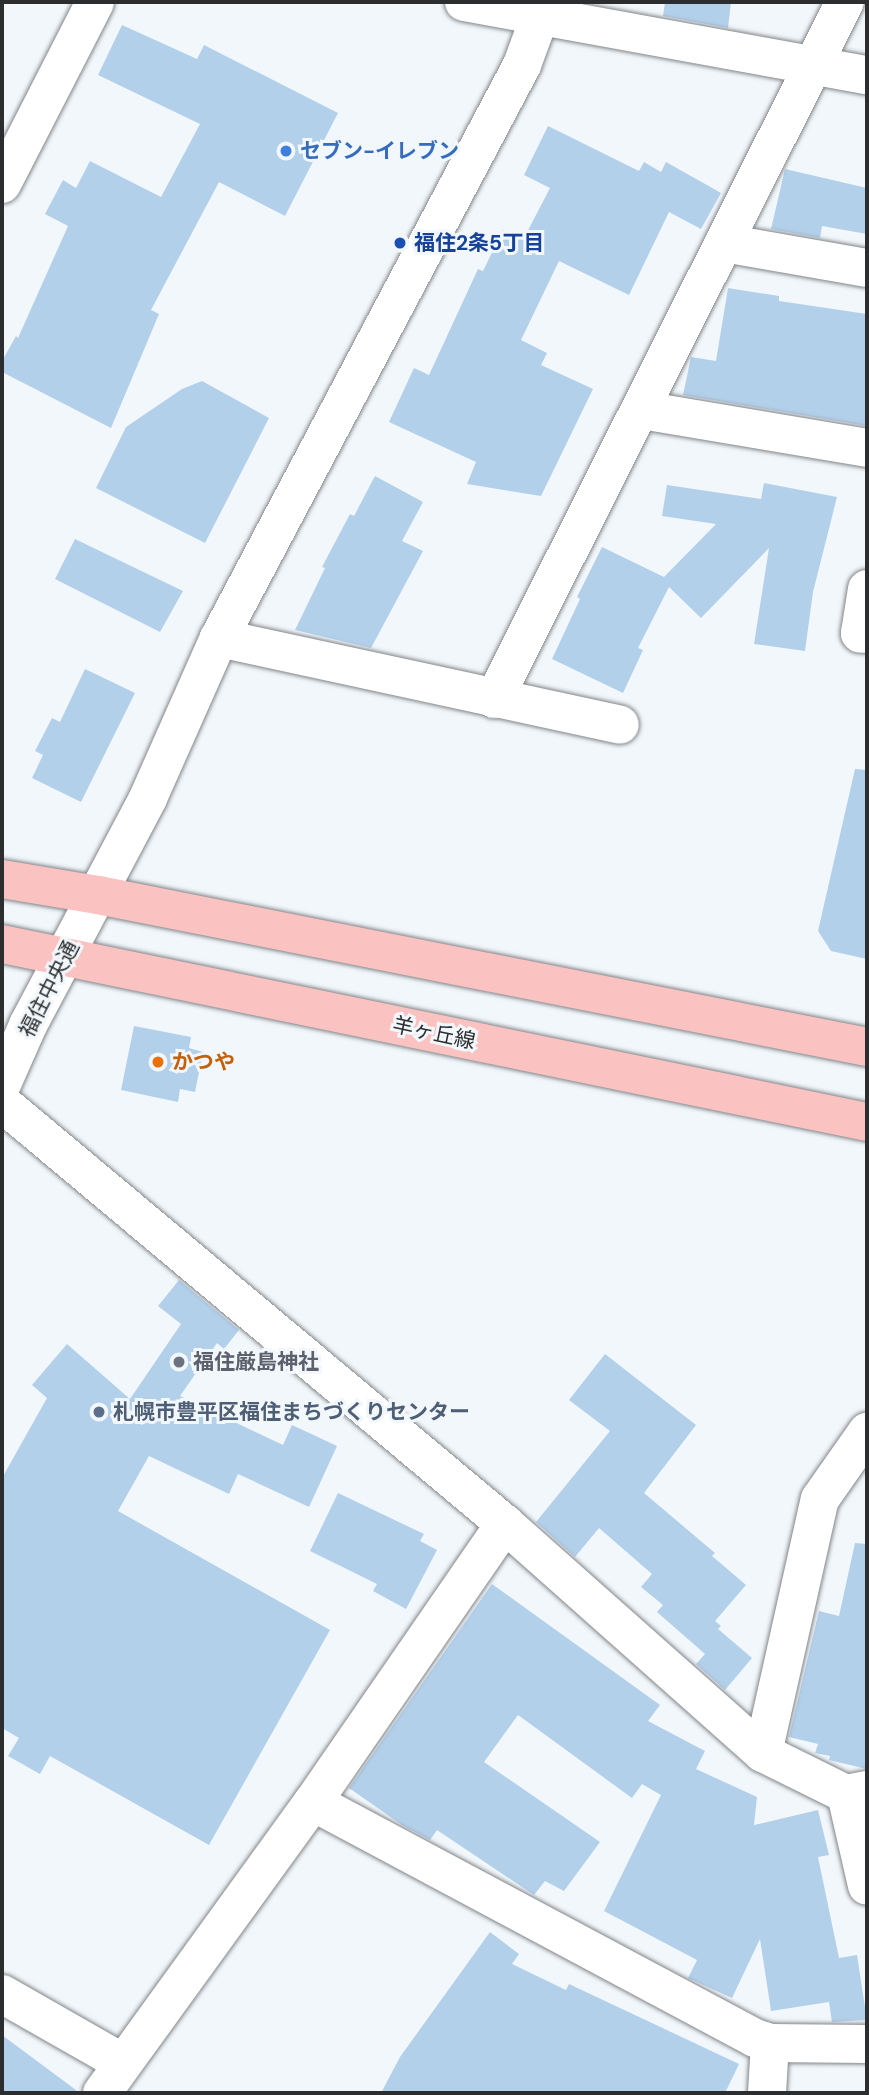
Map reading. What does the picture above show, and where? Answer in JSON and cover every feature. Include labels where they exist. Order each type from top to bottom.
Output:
[{"type":"main road","points":[[2,879],[98,895],[867,1046]]},
{"type":"main road","name":"羊ヶ丘線","points":[[2,944],[867,1122]]},
{"type":"street","points":[[2,184],[95,2]]},
{"type":"street","points":[[464,2],[542,8],[867,75]]},
{"type":"street","points":[[494,699],[845,2]]},
{"type":"street","name":"福住中央通","points":[[2,1084],[28,1025],[148,799],[219,638],[522,65],[542,8]]},
{"type":"street","points":[[724,243],[867,268]]},
{"type":"street","points":[[641,410],[867,448]]},
{"type":"street","points":[[867,589],[860,632],[867,634]]},
{"type":"street","points":[[219,638],[620,725]]},
{"type":"street","points":[[2,1102],[505,1524],[763,1753],[857,1792],[867,1886]]},
{"type":"street","points":[[763,1753],[820,1499],[867,1432]]},
{"type":"street","points":[[2,1994],[113,2078],[313,1802],[505,1524]]},
{"type":"street","points":[[313,1802],[755,2038],[770,2043],[867,2044]]},
{"type":"street","points":[[767,2093],[770,2043]]},
{"type":"building","points":[[665,2],[731,2],[728,28],[663,16]]},
{"type":"building","points":[[122,25],[197,59],[204,45],[338,113],[285,216],[219,182],[151,310],[159,314],[111,428],[2,372],[2,361],[16,336],[18,338],[68,226],[45,214],[63,180],[76,188],[90,161],[161,197],[200,124],[98,75]]},
{"type":"building","points":[[548,126],[639,171],[644,162],[661,172],[666,162],[721,193],[701,229],[669,212],[629,295],[559,261],[521,340],[547,353],[541,365],[593,389],[541,496],[467,484],[476,462],[389,422],[414,368],[429,375],[478,269],[483,271],[503,230],[523,240],[550,188],[524,175]]},
{"type":"building","points":[[785,169],[867,188],[867,234],[822,226],[820,238],[771,229]]},
{"type":"building","points":[[728,288],[779,296],[779,301],[867,314],[867,426],[683,395],[691,357],[716,361]]},
{"type":"building","points":[[202,381],[269,418],[205,543],[96,488],[126,427],[182,389]]},
{"type":"building","points":[[375,476],[423,502],[402,541],[423,551],[371,648],[295,630],[325,568],[322,567],[350,514],[354,516]]},
{"type":"building","points":[[764,483],[837,497],[813,592],[805,651],[754,644],[769,548],[701,618],[669,587],[638,648],[643,650],[623,693],[552,659],[580,599],[577,597],[602,547],[664,577],[716,524],[662,516],[667,485],[761,499]]},
{"type":"building","points":[[75,539],[183,591],[160,632],[55,579]]},
{"type":"building","points":[[85,669],[135,693],[81,802],[32,778],[43,755],[35,751],[52,718],[60,722]]},
{"type":"building","points":[[855,769],[867,770],[867,959],[831,951],[818,931]]},
{"type":"building","name":"かつや","points":[[134,1026],[191,1037],[189,1048],[203,1052],[195,1092],[180,1089],[178,1102],[121,1090]]},
{"type":"building","points":[[179,1280],[239,1330],[224,1349],[217,1343],[180,1396],[283,1445],[292,1425],[337,1446],[309,1507],[238,1474],[229,1494],[149,1456],[118,1511],[330,1630],[209,1845],[50,1756],[40,1774],[8,1756],[19,1738],[2,1728],[2,1478],[47,1398],[32,1385],[67,1344],[130,1399],[181,1324],[158,1306]]},
{"type":"building","points":[[605,1354],[696,1425],[644,1493],[715,1553],[712,1556],[746,1585],[715,1621],[721,1626],[718,1629],[752,1658],[725,1690],[696,1664],[705,1654],[657,1612],[663,1605],[641,1587],[652,1574],[599,1528],[575,1557],[536,1522],[610,1431],[569,1400]]},
{"type":"building","points":[[338,1493],[424,1534],[420,1541],[437,1550],[406,1609],[373,1591],[377,1584],[310,1551]]},
{"type":"building","points":[[855,1543],[867,1544],[867,1769],[829,1760],[830,1756],[815,1753],[818,1744],[789,1737],[819,1611],[839,1616]]},
{"type":"building","points":[[492,1584],[660,1705],[648,1721],[705,1751],[696,1769],[757,1797],[754,1825],[818,1810],[829,1855],[818,1857],[839,1958],[857,1955],[867,2020],[832,2022],[829,2002],[771,2011],[760,1939],[732,1998],[688,1978],[697,1960],[604,1911],[661,1795],[642,1784],[632,1798],[518,1715],[484,1762],[600,1842],[564,1891],[545,1881],[534,1895],[437,1830],[430,1840],[402,1825],[349,1788]]},
{"type":"building","points":[[490,1932],[519,1954],[512,1964],[566,1990],[569,1984],[739,2064],[725,2093],[381,2093],[400,2057]]},
{"type":"building","points":[[2,2035],[80,2093],[2,2093]]},
{"type":"place","name":"セブン-イレブン","points":[[286,151]]},
{"type":"place","name":"福住2条5丁目","points":[[400,243]]},
{"type":"place","name":"かつや","points":[[158,1062]]},
{"type":"place","name":"福住厳島神社","points":[[179,1362]]},
{"type":"place","name":"札幌市豊平区福住まちづくりセンター","points":[[99,1412]]}]
